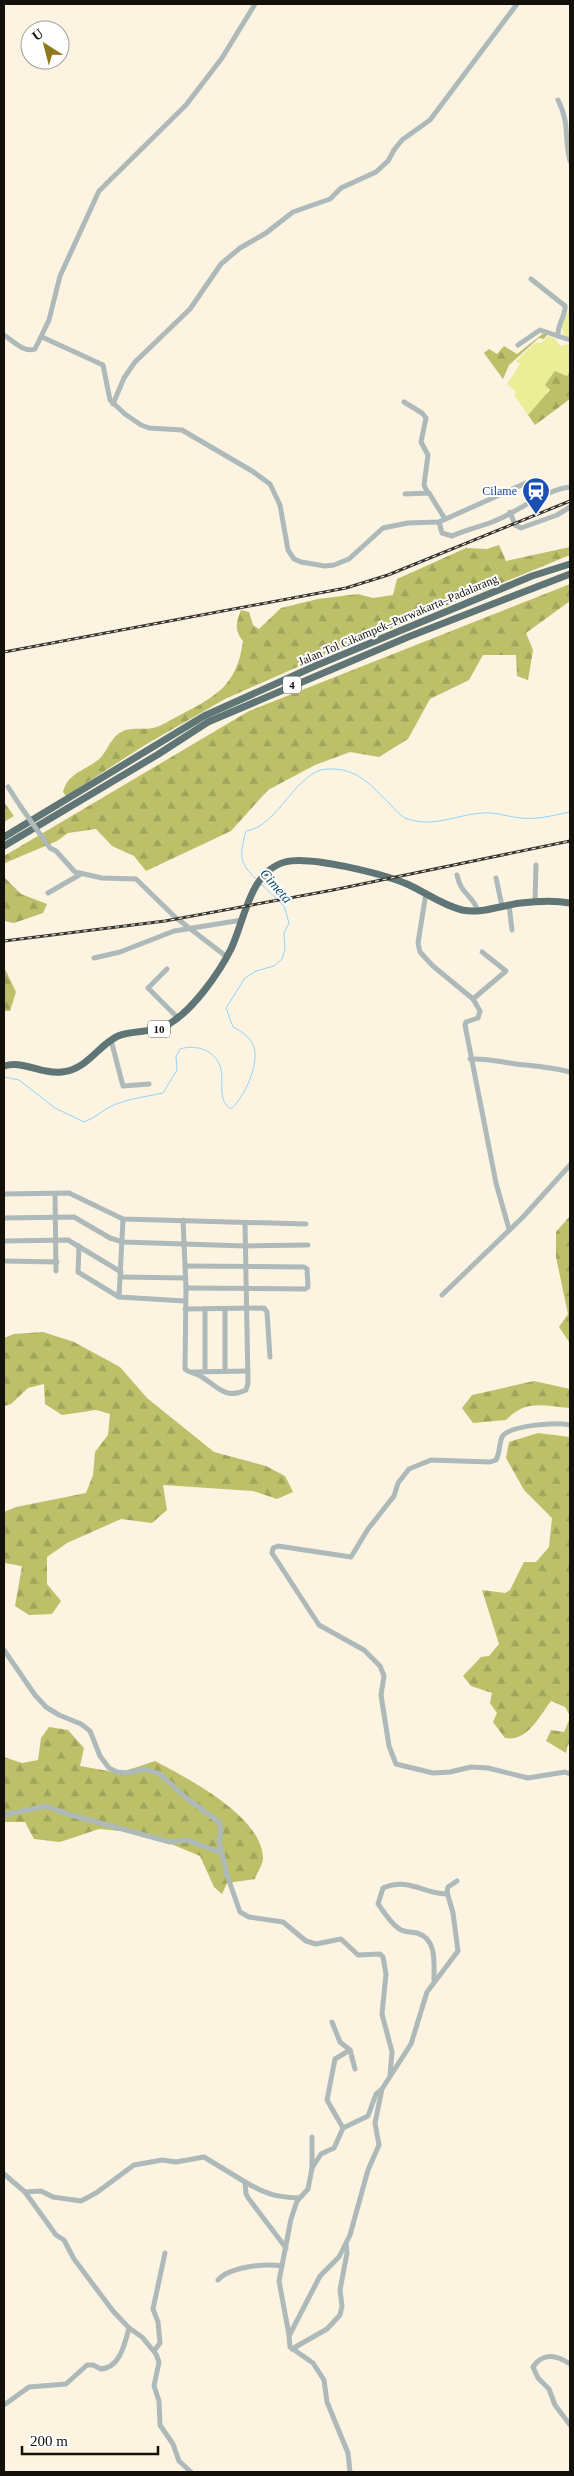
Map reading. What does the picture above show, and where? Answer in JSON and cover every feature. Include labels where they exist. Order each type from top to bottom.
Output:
[{"type":"highway","name":"Jalan Tol Cikampek–Purwakarta–Padalarang","points":[[4,837],[204,716],[315,666],[532,576],[570,564]]},
{"type":"highway","name":"Jalan Tol Cikampek–Purwakarta–Padalarang","points":[[4,846],[157,756],[208,722],[408,637],[570,574]]},
{"type":"highway","name":"10","points":[[4,1066],[17,1063],[49,1072],[70,1071],[87,1062],[111,1040],[128,1033],[158,1029],[177,1017],[203,990],[227,957],[253,892],[273,868],[284,862],[302,860],[383,876],[426,893],[451,906],[478,911],[535,902],[570,903]]},
{"type":"street","points":[[4,335],[30,351],[35,349],[49,320],[60,276],[99,191],[186,105],[222,58],[255,4]]},
{"type":"street","points":[[113,404],[124,378],[135,362],[190,309],[221,264],[240,248],[266,234],[293,212],[330,199],[346,185],[376,172],[388,162],[402,140],[430,120],[517,4]]},
{"type":"street","points":[[558,100],[567,124],[566,147],[570,161]]},
{"type":"street","points":[[531,279],[565,306],[565,312],[558,326],[558,336]]},
{"type":"street","points":[[518,345],[540,330],[570,340]]},
{"type":"street","points":[[42,337],[103,366],[113,404],[140,425],[175,428],[196,437],[252,470],[270,484],[280,505],[288,550],[294,559],[301,562],[325,566],[334,565],[349,559],[385,528],[439,522],[526,483]]},
{"type":"street","points":[[404,402],[422,413],[426,418],[421,442],[428,455],[424,485],[445,519]]},
{"type":"street","points":[[439,522],[442,534],[449,537],[493,522],[546,494],[570,487]]},
{"type":"street","points":[[404,494],[428,493]]},
{"type":"street","points":[[510,512],[515,525],[521,528],[557,515],[570,507]]},
{"type":"street","points":[[8,787],[50,848],[56,851],[72,870],[81,874],[106,878],[136,879],[190,928],[227,957]]},
{"type":"street","points":[[535,902],[536,865]]},
{"type":"street","points":[[48,893],[81,874]]},
{"type":"street","points":[[457,875],[461,889],[474,902],[478,911]]},
{"type":"street","points":[[496,878],[512,930]]},
{"type":"street","points":[[426,893],[418,943],[420,952],[473,999],[480,1014],[465,1023],[470,1059],[496,1183],[510,1229]]},
{"type":"street","points":[[94,958],[120,952],[174,931],[242,920]]},
{"type":"street","points":[[473,999],[506,971],[482,952]]},
{"type":"street","points":[[167,969],[148,988],[177,1017]]},
{"type":"street","points":[[111,1040],[123,1086],[149,1084]]},
{"type":"street","points":[[470,1059],[490,1058],[513,1063],[546,1066],[570,1072]]},
{"type":"street","points":[[442,1295],[510,1229],[570,1165]]},
{"type":"street","points":[[4,1194],[75,1195],[123,1219],[306,1224]]},
{"type":"street","points":[[55,1194],[56,1271]]},
{"type":"street","points":[[4,1218],[77,1218],[110,1238],[123,1242],[245,1246],[308,1245]]},
{"type":"street","points":[[119,1297],[123,1219]]},
{"type":"street","points":[[183,1220],[186,1278],[185,1368],[187,1371],[193,1372],[248,1371]]},
{"type":"street","points":[[193,1372],[204,1378],[219,1391],[243,1392],[248,1386],[245,1309],[245,1223]]},
{"type":"street","points":[[4,1240],[68,1240],[121,1274],[186,1278]]},
{"type":"street","points":[[79,1246],[78,1272],[119,1297],[185,1301]]},
{"type":"street","points":[[4,1261],[56,1262]]},
{"type":"street","points":[[185,1266],[304,1267],[307,1269],[308,1278],[308,1287],[305,1289],[186,1288]]},
{"type":"street","points":[[185,1310],[264,1308],[267,1312],[270,1357]]},
{"type":"street","points":[[205,1309],[205,1371]]},
{"type":"street","points":[[225,1309],[225,1371]]},
{"type":"street","points":[[570,1425],[555,1423],[518,1428],[507,1432],[502,1438],[496,1460],[490,1462],[431,1460],[409,1469],[398,1483],[394,1496],[368,1529],[351,1557],[278,1546],[273,1548],[272,1553],[319,1625],[364,1650],[380,1666],[384,1676],[381,1695],[389,1746],[396,1764],[433,1773],[450,1772],[471,1767],[488,1768],[528,1778],[565,1772],[570,1774]]},
{"type":"street","points":[[4,1650],[34,1695],[46,1707],[59,1715],[81,1724],[90,1731],[100,1756],[109,1768],[117,1772],[127,1773],[145,1769],[160,1774],[185,1797],[216,1818],[220,1824],[219,1841],[235,1905],[244,1915],[249,1918],[283,1922],[311,1943],[324,1944],[341,1939],[358,1955],[380,1954],[383,1957],[386,1974],[382,2014],[392,2052],[390,2074]]},
{"type":"street","points":[[4,1814],[46,1806],[71,1815],[170,1842],[188,1840],[222,1852]]},
{"type":"street","points":[[350,2472],[348,2453],[327,2402],[324,2380],[313,2363],[292,2349],[288,2344],[290,2336],[320,2276],[339,2257],[346,2243],[359,2207],[368,2170],[378,2153],[379,2145],[375,2123],[382,2089],[411,2044],[423,2001],[434,1980],[458,1951],[453,1913],[447,1894],[448,1887],[457,1881]]},
{"type":"street","points":[[434,1980],[432,1945],[426,1937],[415,1932],[404,1932],[397,1927],[378,1904],[378,1897],[383,1888],[391,1884],[405,1884],[447,1894]]},
{"type":"street","points":[[332,2022],[340,2042],[350,2050],[355,2069]]},
{"type":"street","points":[[343,2128],[327,2100],[335,2059],[350,2050]]},
{"type":"street","points":[[312,2168],[321,2154],[334,2148],[343,2128],[368,2116],[376,2094],[382,2089]]},
{"type":"street","points":[[290,2336],[279,2286],[289,2223],[299,2198],[308,2189],[312,2168],[312,2137]]},
{"type":"street","points":[[25,2192],[41,2191],[53,2197],[84,2200],[134,2165],[162,2160],[176,2162],[197,2157],[207,2158],[275,2197],[299,2198]]},
{"type":"street","points":[[4,2174],[25,2192],[56,2234],[64,2240],[74,2259],[113,2311],[129,2328],[142,2337],[154,2352],[159,2362],[154,2386],[159,2402],[160,2425],[173,2444],[178,2461],[191,2472]]},
{"type":"street","points":[[246,2182],[246,2194],[249,2199],[286,2248]]},
{"type":"street","points":[[292,2349],[327,2329],[340,2315],[342,2306],[340,2290],[347,2253],[346,2243]]},
{"type":"street","points":[[154,2352],[160,2343],[158,2322],[153,2309],[165,2253]]},
{"type":"street","points":[[218,2280],[223,2275],[252,2266],[262,2264],[282,2266]]},
{"type":"street","points":[[4,2405],[29,2387],[66,2384],[87,2365],[93,2365],[101,2369],[110,2366],[122,2352],[129,2328]]},
{"type":"street","points":[[570,2364],[554,2356],[544,2357],[533,2367],[538,2378],[549,2389],[556,2406],[570,2425]]},
{"type":"green space","points":[[570,307],[570,338],[564,335],[561,327]]},
{"type":"green space","points":[[545,332],[548,334],[544,339],[539,338],[509,365],[503,379],[484,353],[489,349],[497,354],[504,346],[517,354]]},
{"type":"green space","points":[[549,336],[556,340],[560,346],[570,344],[570,370],[567,376],[555,371],[545,398],[528,415],[514,395],[516,392],[507,384],[520,364],[516,361],[535,343],[541,343]]},
{"type":"green space","points":[[570,370],[570,399],[535,425],[528,415],[550,390],[545,385],[555,371],[567,376]]},
{"type":"green space","points":[[499,545],[506,561],[570,547],[570,555],[304,664],[225,699],[145,745],[66,796],[63,792],[73,776],[98,760],[118,734],[126,730],[149,729],[160,726],[205,702],[223,687],[230,679],[240,656],[243,641],[238,633],[237,626],[241,610],[249,612],[253,625],[259,629],[281,608],[318,599],[358,594],[373,598],[393,595],[397,579],[466,548],[487,549]]},
{"type":"green space","points":[[570,584],[570,601],[526,633],[533,650],[528,680],[517,676],[516,655],[483,655],[469,680],[430,699],[408,739],[379,757],[350,752],[315,765],[268,790],[231,831],[146,871],[134,856],[112,846],[96,829],[68,833],[57,841],[5,863],[5,878],[21,894],[47,904],[43,913],[14,923],[4,921],[4,856],[249,711]]},
{"type":"green space","points":[[4,802],[14,816],[4,822]]},
{"type":"green space","points":[[4,967],[16,992],[10,1011],[4,1011]]},
{"type":"green space","points":[[570,1216],[570,1343],[559,1327],[568,1314],[556,1257],[556,1232]]},
{"type":"green space","points":[[43,1332],[74,1342],[120,1367],[147,1398],[214,1452],[266,1466],[285,1476],[293,1492],[277,1499],[253,1491],[163,1485],[167,1510],[152,1523],[121,1519],[67,1543],[47,1557],[47,1584],[61,1601],[52,1614],[29,1615],[15,1606],[22,1566],[4,1563],[4,1512],[16,1507],[86,1493],[93,1475],[95,1452],[108,1435],[110,1414],[96,1410],[62,1415],[45,1404],[44,1384],[28,1388],[11,1404],[4,1406],[4,1338],[14,1334]]},
{"type":"green space","points":[[534,1381],[570,1389],[570,1408],[544,1405],[528,1406],[513,1413],[506,1420],[473,1423],[462,1408],[472,1395]]},
{"type":"green space","points":[[538,1433],[570,1437],[570,1716],[565,1707],[551,1701],[537,1721],[526,1732],[513,1738],[505,1738],[493,1722],[497,1713],[490,1703],[492,1693],[471,1686],[463,1676],[481,1657],[489,1656],[499,1644],[482,1590],[505,1593],[510,1590],[524,1562],[536,1562],[549,1547],[552,1518],[524,1490],[506,1458],[509,1442]]},
{"type":"green space","points":[[570,1718],[570,1746],[568,1744],[566,1753],[546,1741],[551,1730],[564,1732]]},
{"type":"green space","points":[[49,1727],[68,1730],[84,1748],[80,1766],[119,1773],[155,1761],[221,1800],[237,1813],[259,1842],[263,1860],[255,1879],[227,1883],[222,1894],[214,1887],[200,1856],[159,1839],[132,1832],[99,1829],[60,1842],[34,1839],[25,1822],[4,1822],[4,1757],[22,1763],[38,1760],[41,1738]]},
{"type":"waterway","name":"Cimeta","points":[[256,879],[243,862],[242,846],[246,831],[268,820],[307,778],[317,772],[328,769],[339,769],[364,779],[401,815],[415,821],[435,822],[489,813],[534,818],[570,812]]},
{"type":"waterway","name":"Cimeta","points":[[4,1077],[19,1080],[55,1108],[84,1122],[119,1103],[163,1093],[177,1070],[176,1057],[180,1049],[192,1047],[205,1050],[215,1057],[222,1074],[222,1096],[231,1109],[240,1098],[248,1083],[254,1068],[255,1053],[251,1041],[233,1027],[226,1008],[245,978],[256,971],[274,966],[282,959],[285,949],[284,933],[289,923],[284,906],[261,884]]},
{"type":"railway","points":[[4,652],[346,588],[388,575],[570,501]]},
{"type":"railway","points":[[4,941],[165,921],[333,890],[570,841]]},
{"type":"place","name":"Cilame","points":[[536,515]]}]
